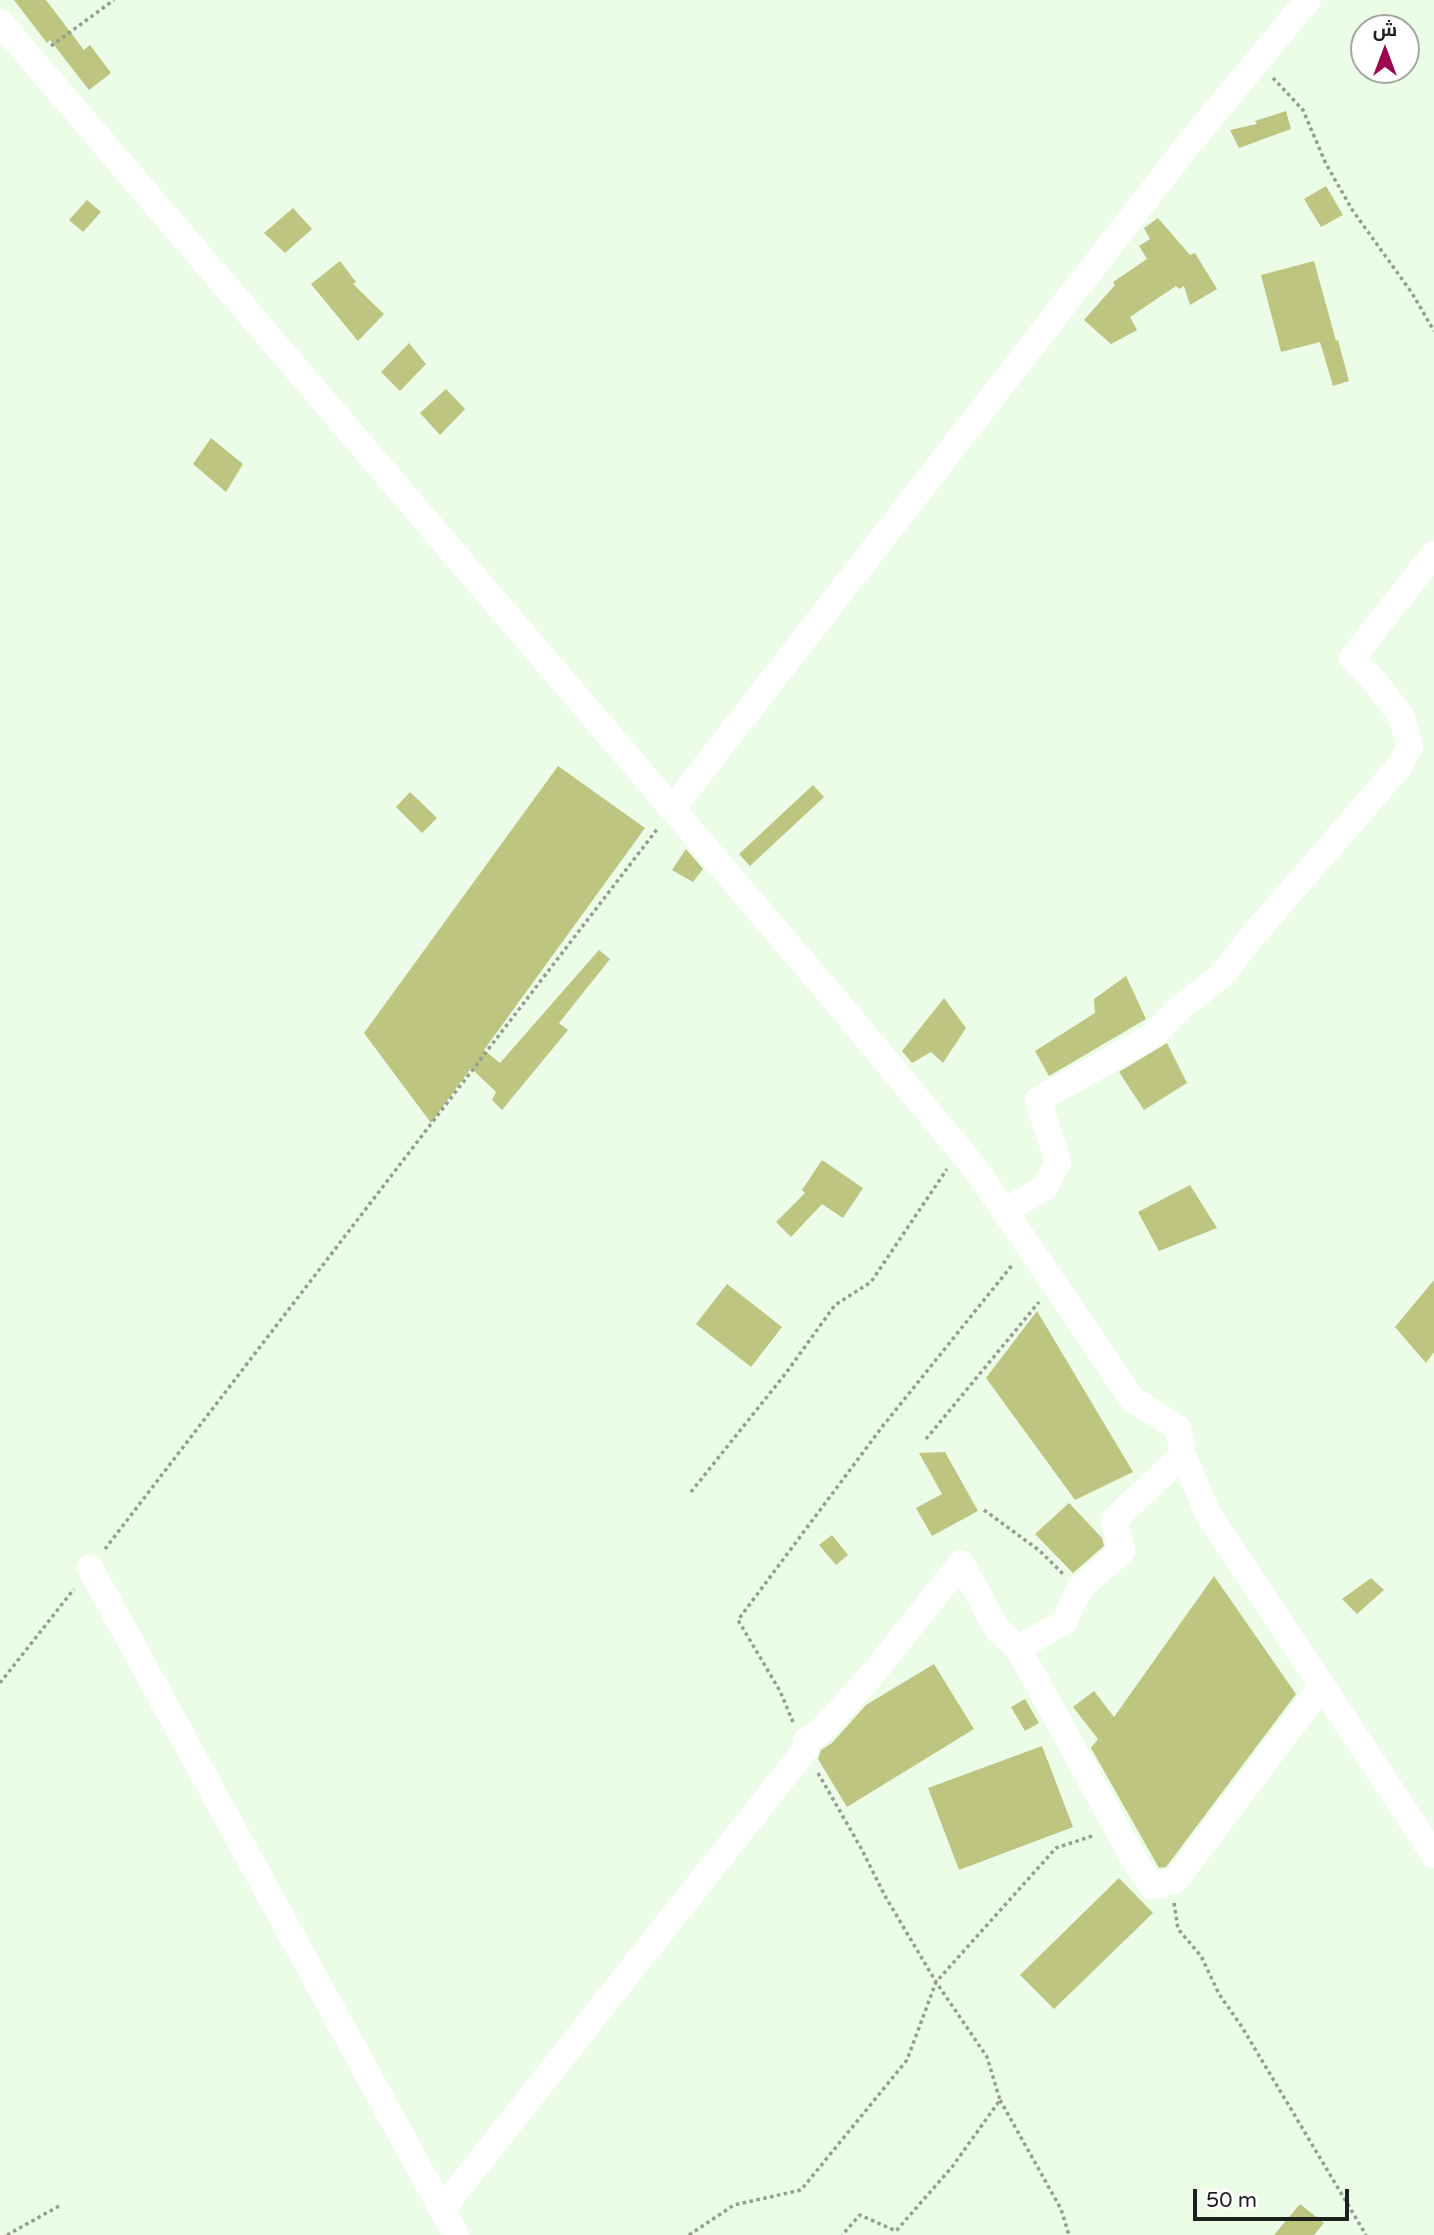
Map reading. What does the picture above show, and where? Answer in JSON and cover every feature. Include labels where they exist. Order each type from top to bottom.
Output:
[{"type":"street","points":[[672,809],[1180,156],[1308,0]]},
{"type":"street","points":[[0,22],[960,1150],[1132,1399],[1178,1428],[1183,1455],[1209,1516],[1434,1855]]},
{"type":"street","points":[[1004,1212],[1045,1187],[1058,1163],[1038,1100],[1152,1037],[1180,1008],[1222,976],[1255,933],[1399,767],[1410,746],[1401,716],[1377,684],[1352,658],[1434,554]]},
{"type":"street","points":[[1018,1648],[1064,1622],[1079,1589],[1122,1551],[1114,1520],[1183,1455]]},
{"type":"street","points":[[442,2209],[805,1750],[806,1741],[820,1732],[871,1676],[961,1563],[997,1629],[1018,1648],[1116,1828],[1152,1886],[1175,1881],[1322,1686]]},
{"type":"street","points":[[90,1568],[456,2235]]},
{"type":"path","points":[[32,60],[114,0]]},
{"type":"path","points":[[1258,61],[1303,110],[1326,164],[1353,211],[1412,293],[1434,331]]},
{"type":"path","points":[[0,1684],[672,809]]},
{"type":"path","points":[[691,1492],[786,1373],[835,1305],[871,1282],[960,1150]]},
{"type":"path","points":[[1027,1246],[882,1427],[738,1620],[780,1691],[805,1750],[862,1848],[885,1896],[936,1982],[987,2057],[1000,2099],[1061,2209],[1069,2235]]},
{"type":"path","points":[[926,1438],[1054,1284]]},
{"type":"path","points":[[984,1510],[1040,1551],[1079,1589]]},
{"type":"path","points":[[689,2235],[734,2204],[801,2190],[907,2060],[936,1982],[1056,1848],[1116,1828]]},
{"type":"path","points":[[1175,1881],[1174,1906],[1178,1929],[1201,1956],[1219,1994],[1366,2235]]},
{"type":"path","points":[[842,2235],[859,2215],[896,2231],[952,2167],[1000,2099]]},
{"type":"path","points":[[8,2235],[60,2206]]},
{"type":"building","points":[[14,0],[46,0],[84,50],[90,45],[111,73],[89,90],[50,40],[47,43]]},
{"type":"building","points":[[1286,111],[1291,129],[1239,148],[1230,130],[1257,124],[1255,121]]},
{"type":"building","points":[[1326,186],[1343,215],[1321,227],[1304,199]]},
{"type":"building","points":[[87,200],[101,212],[83,232],[69,220]]},
{"type":"building","points":[[293,208],[312,229],[285,253],[264,233]]},
{"type":"building","points":[[1158,218],[1190,255],[1195,253],[1217,289],[1190,305],[1184,286],[1179,289],[1176,286],[1130,317],[1137,330],[1111,344],[1084,320],[1115,285],[1113,282],[1147,259],[1139,246],[1150,239],[1144,228]]},
{"type":"building","points":[[340,261],[356,282],[353,284],[384,314],[358,341],[311,284]]},
{"type":"building","points":[[1314,261],[1349,381],[1333,386],[1320,342],[1281,352],[1261,275]]},
{"type":"building","points":[[409,343],[426,364],[400,391],[381,372]]},
{"type":"building","points":[[446,389],[465,409],[440,435],[420,413]]},
{"type":"building","points":[[211,438],[243,464],[226,492],[193,464]]},
{"type":"building","points":[[558,766],[645,828],[484,1050],[500,1063],[599,950],[610,959],[559,1023],[568,1030],[502,1110],[492,1100],[496,1092],[471,1068],[431,1123],[364,1033]]},
{"type":"building","points":[[813,785],[824,797],[750,866],[739,854]]},
{"type":"building","points":[[410,792],[437,818],[422,833],[396,807]]},
{"type":"building","points":[[686,849],[703,869],[693,882],[672,870]]},
{"type":"building","points":[[1126,976],[1146,1019],[1049,1076],[1035,1051],[1095,1013],[1094,999]]},
{"type":"building","points":[[944,998],[966,1028],[943,1063],[931,1052],[912,1063],[902,1051]]},
{"type":"building","points":[[1167,1043],[1187,1083],[1144,1110],[1119,1072]]},
{"type":"building","points":[[822,1160],[863,1188],[843,1218],[822,1204],[791,1237],[776,1222],[805,1193],[802,1190]]},
{"type":"building","points":[[1190,1185],[1217,1228],[1159,1251],[1138,1212]]},
{"type":"building","points":[[1434,1280],[1434,1352],[1426,1363],[1395,1327]]},
{"type":"building","points":[[727,1284],[782,1327],[751,1367],[696,1324]]},
{"type":"building","points":[[1037,1311],[1133,1472],[1075,1500],[986,1378]]},
{"type":"building","points":[[945,1452],[978,1511],[932,1536],[916,1508],[942,1494],[919,1453]]},
{"type":"building","points":[[1069,1503],[1102,1538],[1104,1546],[1073,1573],[1035,1534]]},
{"type":"building","points":[[832,1535],[848,1555],[836,1565],[819,1545]]},
{"type":"building","points":[[1214,1576],[1296,1694],[1166,1867],[1159,1868],[1091,1748],[1098,1739],[1073,1707],[1094,1691],[1114,1717]]},
{"type":"building","points":[[1371,1578],[1384,1590],[1357,1614],[1342,1599]]},
{"type":"building","points":[[934,1664],[974,1729],[847,1807],[818,1759],[821,1750],[832,1743],[866,1705]]},
{"type":"building","points":[[1025,1699],[1039,1723],[1025,1731],[1011,1707]]},
{"type":"building","points":[[1042,1746],[1073,1827],[959,1870],[928,1788]]},
{"type":"building","points":[[1119,1878],[1153,1913],[1054,2009],[1020,1975]]},
{"type":"building","points":[[1300,2204],[1324,2223],[1314,2235],[1274,2235]]}]
